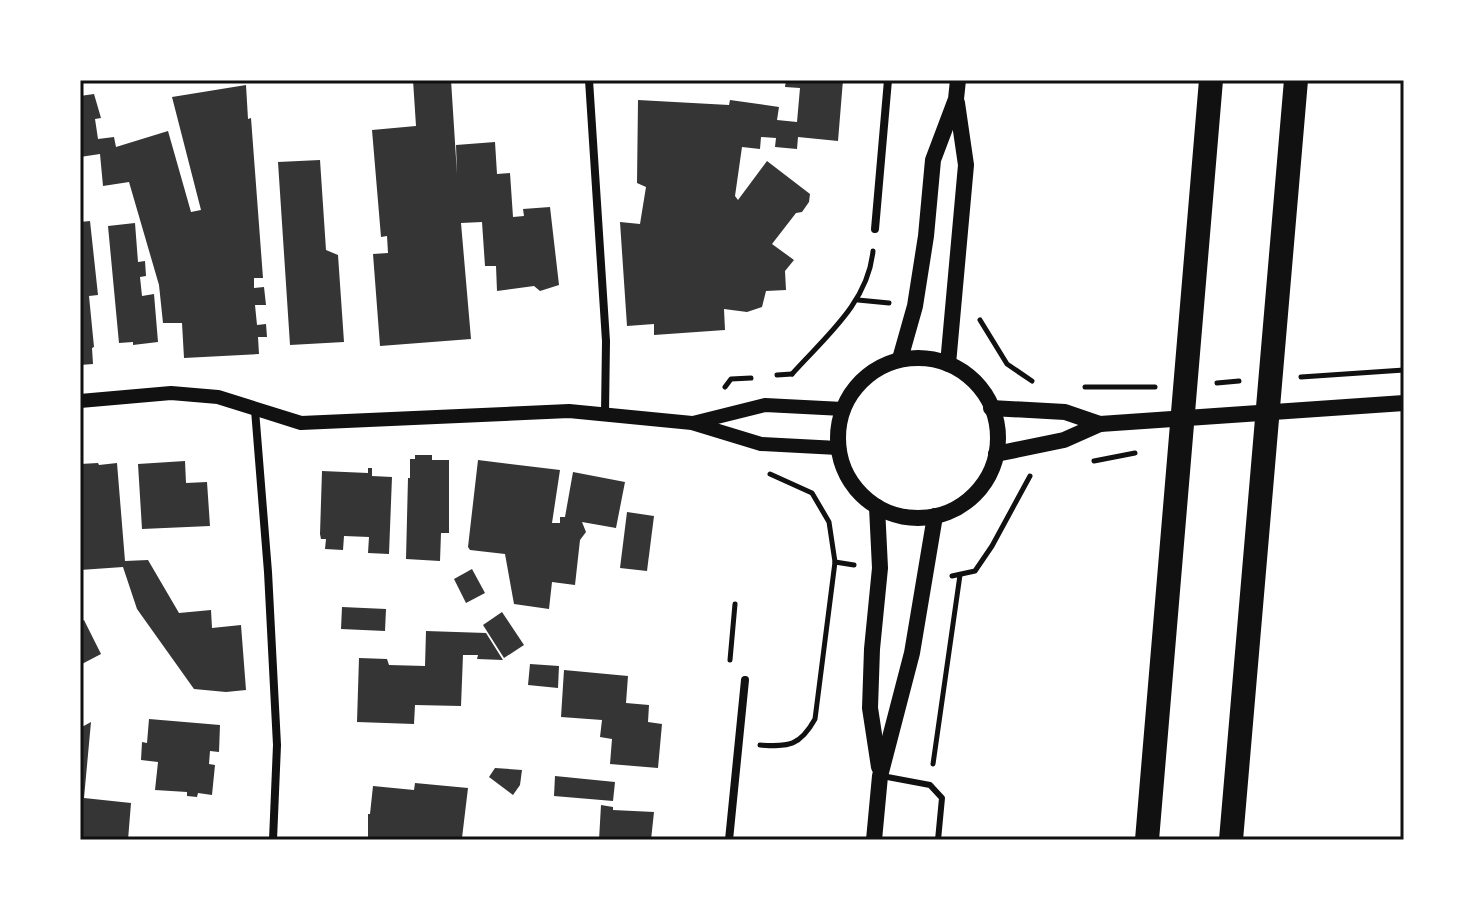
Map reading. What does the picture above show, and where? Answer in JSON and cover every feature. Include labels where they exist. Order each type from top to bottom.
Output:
[{"type":"highway","points":[[1147,840],[1211,80]]},
{"type":"highway","points":[[1231,840],[1296,80]]},
{"type":"main road","points":[[948,364],[966,165],[956,99],[958,80]]},
{"type":"main road","points":[[900,359],[915,306],[933,160],[956,99]]},
{"type":"main road","points":[[925,358],[948,364],[968,375],[984,392],[991,408],[998,436],[991,472],[981,487],[953,510],[935,516],[905,517],[877,507],[862,496],[851,482],[838,448],[838,429],[843,409],[856,387],[876,369],[900,359],[925,358]]},
{"type":"main road","points":[[996,454],[1064,440],[1100,424],[1404,403]]},
{"type":"main road","points":[[991,408],[1065,412],[1100,424]]},
{"type":"main road","points":[[877,507],[880,568],[870,708],[880,776]]},
{"type":"main road","points":[[874,840],[880,776],[912,653],[935,516]]},
{"type":"street","points":[[589,80],[606,341],[605,413]]},
{"type":"street","points":[[875,229],[888,80]]},
{"type":"street","points":[[80,401],[171,393],[218,397],[301,423],[569,411],[605,413],[692,423],[761,444],[838,448]]},
{"type":"street","points":[[692,423],[765,405],[843,409]]},
{"type":"street","points":[[255,410],[277,745],[273,840]]},
{"type":"street","points":[[729,840],[745,680]]},
{"type":"lane","points":[[880,776],[930,785],[942,798],[938,840]]},
{"type":"path","points":[[792,374],[858,300],[871,272],[875,229]]},
{"type":"path","points":[[1383,372],[1404,370]]},
{"type":"path","points":[[1081,387],[1136,388]]},
{"type":"path","points":[[1092,461],[1137,453]]},
{"type":"path","points":[[739,743],[792,744],[806,734],[815,719],[835,562],[829,522],[812,493],[785,479]]},
{"type":"path","points":[[930,785],[960,575]]},
{"type":"path","points":[[735,604],[730,670],[745,680]]},
{"type":"building","points":[[413,80],[451,80],[457,174],[456,145],[495,142],[497,174],[510,173],[513,217],[524,216],[523,209],[550,207],[559,285],[540,291],[534,286],[497,291],[496,266],[485,266],[482,222],[461,223],[471,339],[380,346],[373,254],[388,253],[387,236],[381,237],[372,130],[416,126]]},
{"type":"building","points":[[786,80],[843,80],[838,141],[798,137],[797,149],[775,147],[776,138],[761,137],[760,149],[742,147],[735,196],[738,200],[767,161],[810,194],[802,212],[796,213],[772,244],[794,260],[785,271],[786,290],[766,291],[762,307],[747,312],[724,309],[725,330],[654,335],[654,324],[627,326],[620,222],[640,224],[646,187],[637,183],[638,100],[729,105],[730,100],[779,107],[777,120],[797,122],[800,88],[785,87]]},
{"type":"building","points":[[246,85],[263,278],[254,278],[254,288],[264,287],[266,305],[255,305],[257,325],[266,324],[267,337],[258,337],[259,354],[184,358],[182,323],[163,323],[159,285],[129,182],[103,186],[100,154],[80,157],[80,96],[94,94],[101,118],[95,119],[98,139],[114,137],[116,147],[168,131],[191,212],[201,210],[172,97]]},
{"type":"building","points":[[320,160],[326,250],[338,255],[344,342],[290,345],[278,162]]},
{"type":"building","points":[[90,221],[98,295],[89,296],[93,364],[80,365],[80,222]]},
{"type":"building","points":[[135,223],[138,262],[145,261],[146,276],[140,277],[142,296],[154,294],[158,342],[133,345],[133,342],[119,343],[108,226]]},
{"type":"building","points":[[415,455],[432,455],[432,460],[449,460],[449,533],[441,533],[440,561],[406,559],[408,478],[410,459],[415,459]]},
{"type":"building","points":[[478,460],[560,470],[552,523],[560,523],[560,517],[565,517],[573,472],[625,482],[616,528],[582,522],[586,532],[580,540],[575,585],[552,582],[549,609],[514,604],[505,554],[470,550],[468,547]]},
{"type":"building","points":[[185,461],[186,483],[207,482],[210,526],[142,529],[138,464]]},
{"type":"building","points":[[117,463],[125,561],[148,560],[179,613],[211,610],[212,628],[241,625],[246,690],[194,689],[137,609],[123,567],[80,570],[80,464]]},
{"type":"building","points":[[368,468],[372,468],[372,476],[392,477],[389,554],[368,553],[369,537],[344,536],[343,550],[325,549],[326,539],[321,539],[320,534],[322,471],[368,473]]},
{"type":"building","points":[[627,512],[654,516],[647,571],[620,568]]},
{"type":"building","points":[[472,569],[485,593],[466,603],[454,579]]},
{"type":"building","points":[[342,607],[386,609],[385,631],[341,629]]},
{"type":"building","points":[[502,612],[524,645],[504,658],[483,625]]},
{"type":"building","points":[[84,620],[101,654],[80,665],[80,622]]},
{"type":"building","points":[[426,631],[486,633],[503,660],[463,655],[461,706],[415,705],[414,724],[357,722],[359,658],[387,659],[389,665],[425,666]]},
{"type":"building","points":[[530,664],[559,666],[558,688],[528,685]]},
{"type":"building","points":[[564,670],[628,676],[626,703],[649,705],[648,722],[662,724],[658,768],[610,764],[612,739],[600,737],[602,720],[561,717]]},
{"type":"building","points":[[149,719],[220,725],[219,752],[210,751],[209,764],[215,765],[212,795],[198,793],[197,797],[187,796],[187,792],[155,790],[158,762],[141,760],[142,742],[147,743]]},
{"type":"building","points":[[91,722],[84,798],[131,803],[128,840],[80,840],[80,728]]},
{"type":"building","points":[[495,768],[522,770],[520,785],[513,795],[489,777]]},
{"type":"building","points":[[555,776],[615,782],[613,801],[554,796]]},
{"type":"building","points":[[415,783],[468,788],[462,838],[405,840],[368,837],[373,786],[414,790]]},
{"type":"building","points":[[601,805],[613,807],[613,810],[654,812],[651,840],[599,840]]}]
